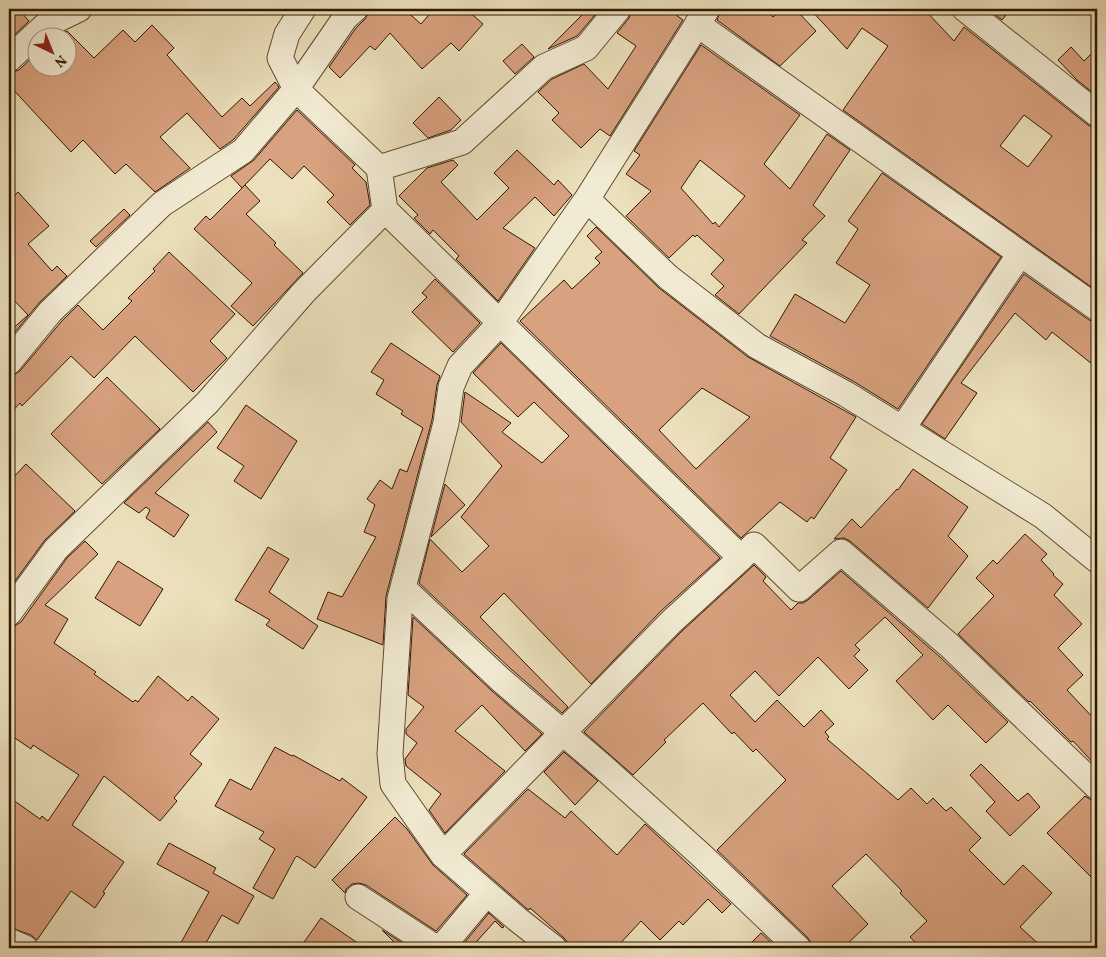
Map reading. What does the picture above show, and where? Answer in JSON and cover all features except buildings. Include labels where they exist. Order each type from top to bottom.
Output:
[{"type":"street","points":[[9,59],[46,25],[79,9]]},
{"type":"street","points":[[303,9],[287,34],[280,58],[296,89],[379,168],[385,210],[741,558]]},
{"type":"street","points":[[9,362],[50,312],[162,204],[244,150],[296,89],[345,18],[355,9]]},
{"type":"street","points":[[379,168],[462,142],[544,67],[586,48],[618,9]]},
{"type":"street","points":[[966,9],[1097,114]]},
{"type":"street","points":[[554,948],[443,854],[393,784],[390,754],[400,599],[446,423],[451,387],[460,366],[500,322],[588,199],[702,16],[1020,254],[1097,308]]},
{"type":"street","points":[[588,199],[668,277],[757,346],[846,394],[1043,516],[1097,560]]},
{"type":"street","points":[[9,613],[56,549],[207,404],[304,292],[385,210]]},
{"type":"street","points":[[902,429],[1020,254]]},
{"type":"street","points":[[443,854],[671,622],[754,544],[799,589],[841,552],[950,646],[1097,787]]},
{"type":"street","points":[[403,588],[501,680],[701,855],[798,948]]},
{"type":"street","points":[[441,948],[487,893]]},
{"type":"street","points":[[358,897],[436,948]]},
{"type":"street","points":[[9,941],[24,948]]}]
